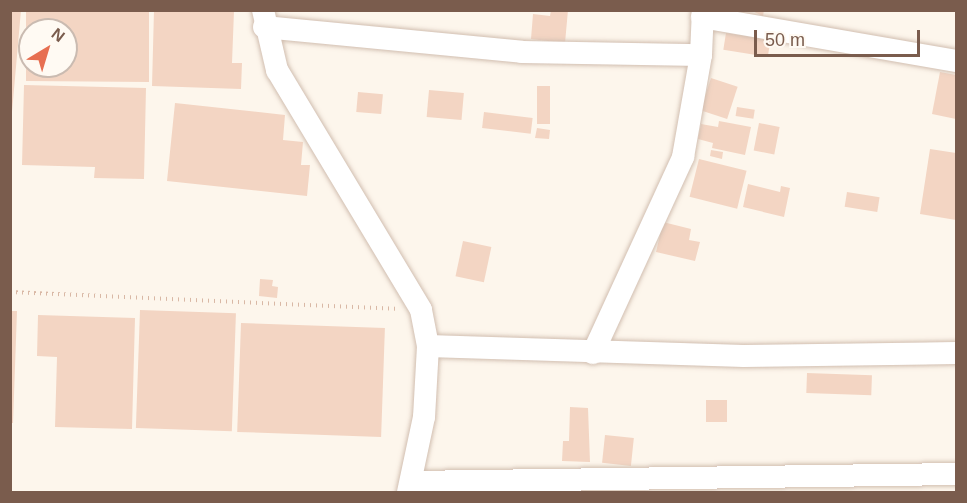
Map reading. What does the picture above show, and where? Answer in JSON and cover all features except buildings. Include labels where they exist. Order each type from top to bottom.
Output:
[{"type":"street","points":[[592,353],[682,158],[701,55],[703,14],[957,61]]},
{"type":"street","points":[[701,55],[522,52],[263,19],[277,70],[420,310],[428,346],[424,417],[410,487],[957,474]]},
{"type":"street","points":[[428,346],[592,353],[957,353]]},
{"type":"path","points":[[10,292],[420,310]]}]
